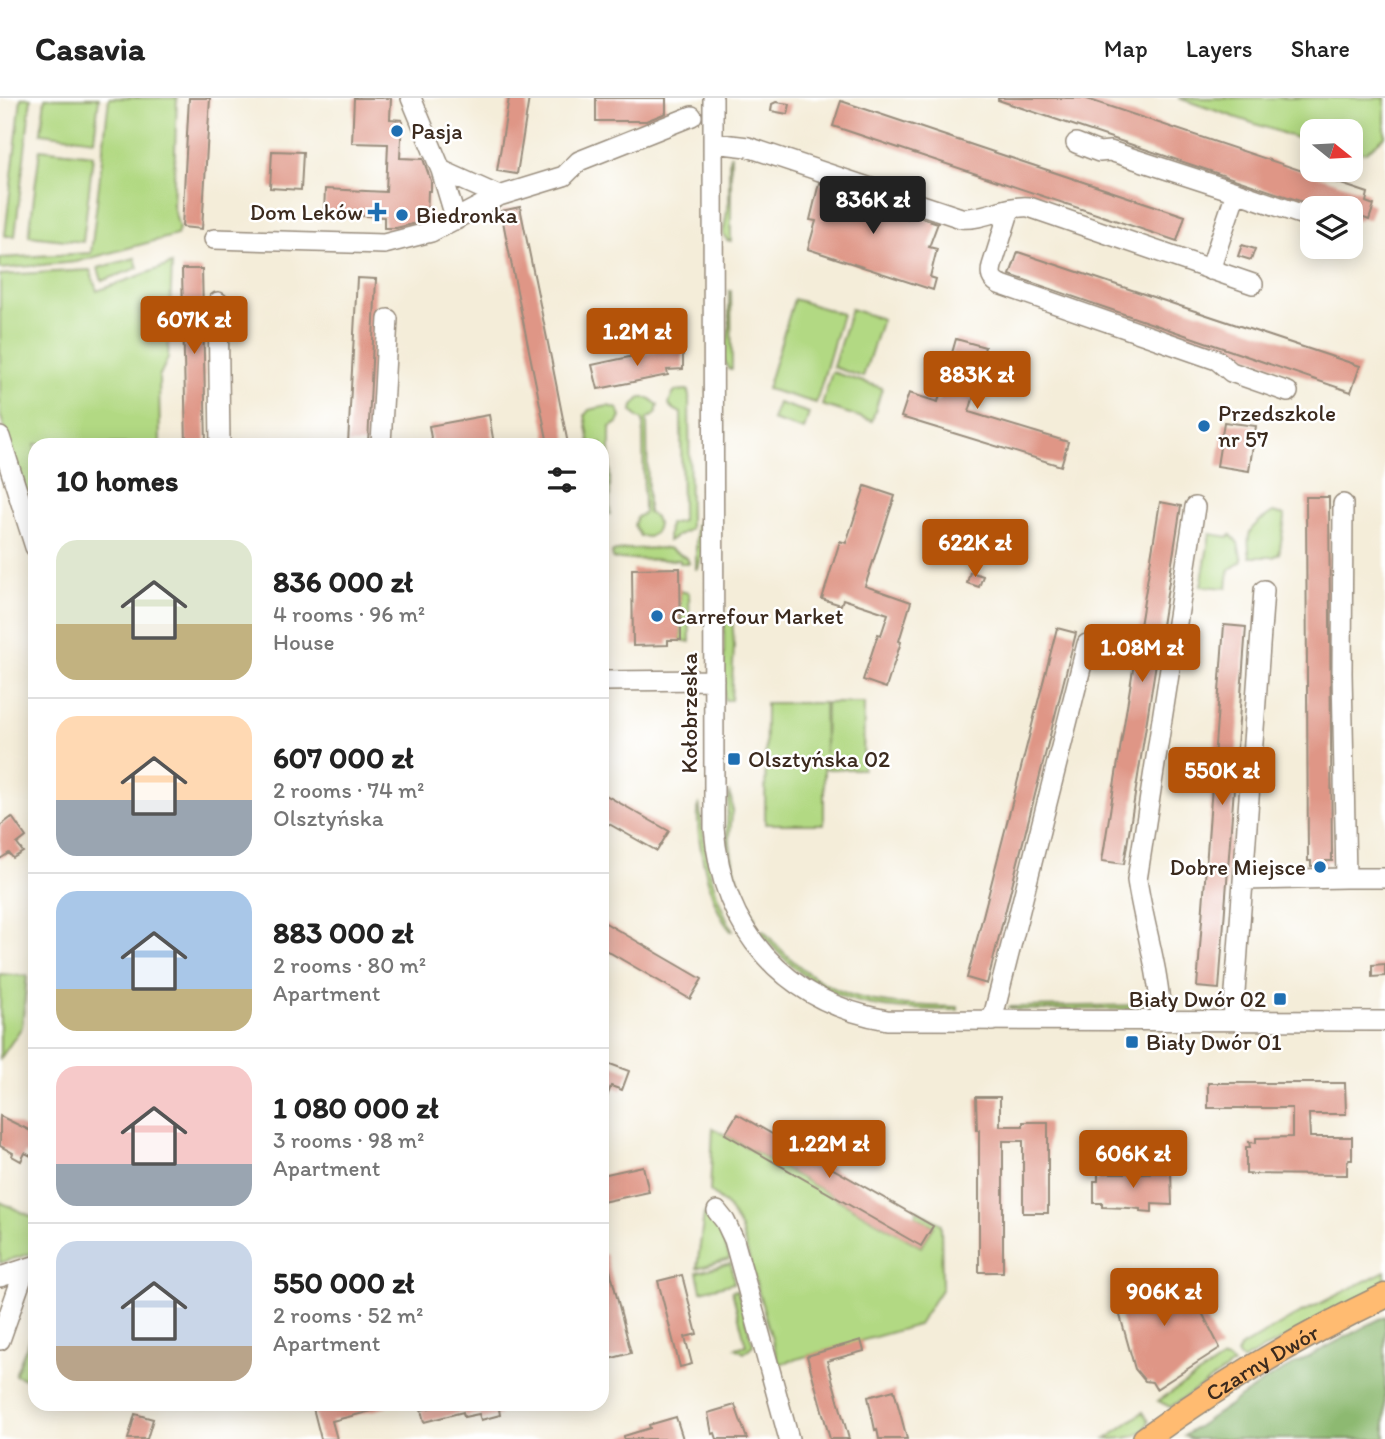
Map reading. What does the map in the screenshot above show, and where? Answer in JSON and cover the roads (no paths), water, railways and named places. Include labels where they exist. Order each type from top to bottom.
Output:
[{"type":"main road","name":"Czarny Dwór","points":[[1145,1439],[1256,1366],[1334,1321],[1385,1296]]},
{"type":"street","points":[[411,98],[441,170],[456,220]]},
{"type":"street","name":"Kołobrzeska","points":[[713,98],[715,846],[723,884],[741,924],[761,952],[782,974],[824,1001],[871,1017],[904,1021],[1385,1021]]},
{"type":"street","points":[[214,239],[370,245],[431,232],[499,196],[564,176],[579,161],[692,116]]},
{"type":"street","points":[[1076,143],[1099,152],[1110,151],[1300,214]]},
{"type":"street","points":[[714,144],[748,146],[961,218],[974,218],[1023,207],[1036,209],[1253,284]]},
{"type":"street","points":[[441,170],[499,196]]},
{"type":"street","points":[[1210,270],[1236,192]]},
{"type":"street","points":[[1010,209],[990,274],[999,284],[1217,360],[1231,372],[1288,392]]},
{"type":"street","points":[[218,302],[220,438]]},
{"type":"street","points":[[381,438],[388,320]]},
{"type":"street","points":[[0,437],[28,525]]},
{"type":"street","points":[[1343,504],[1342,673],[1346,878]]},
{"type":"street","points":[[1161,1020],[1158,976],[1137,880],[1195,507]]},
{"type":"street","points":[[1233,1020],[1264,590]]},
{"type":"street","points":[[992,1021],[1087,644]]},
{"type":"street","points":[[609,681],[714,680]]},
{"type":"street","points":[[1244,880],[1385,878]]},
{"type":"street","points":[[717,1211],[731,1230],[789,1439]]},
{"type":"street","points":[[0,1277],[28,1269]]},
{"type":"street","points":[[0,1340],[28,1272]]},
{"type":"street","points":[[0,1287],[13,1304]]},
{"type":"place","name":"Pasja","points":[[397,131]]},
{"type":"place","name":"Dom Leków","points":[[377,212]]},
{"type":"place","name":"Biedronka","points":[[402,215]]},
{"type":"place","name":"Przedszkole nr 57","points":[[1204,426]]},
{"type":"place","name":"Carrefour Market","points":[[657,616]]},
{"type":"place","name":"Olsztyńska 02","points":[[734,759]]},
{"type":"place","name":"Dobre Miejsce","points":[[1320,867]]},
{"type":"place","name":"Biały Dwór 02","points":[[1280,999]]},
{"type":"place","name":"Biały Dwór 01","points":[[1132,1042]]}]
